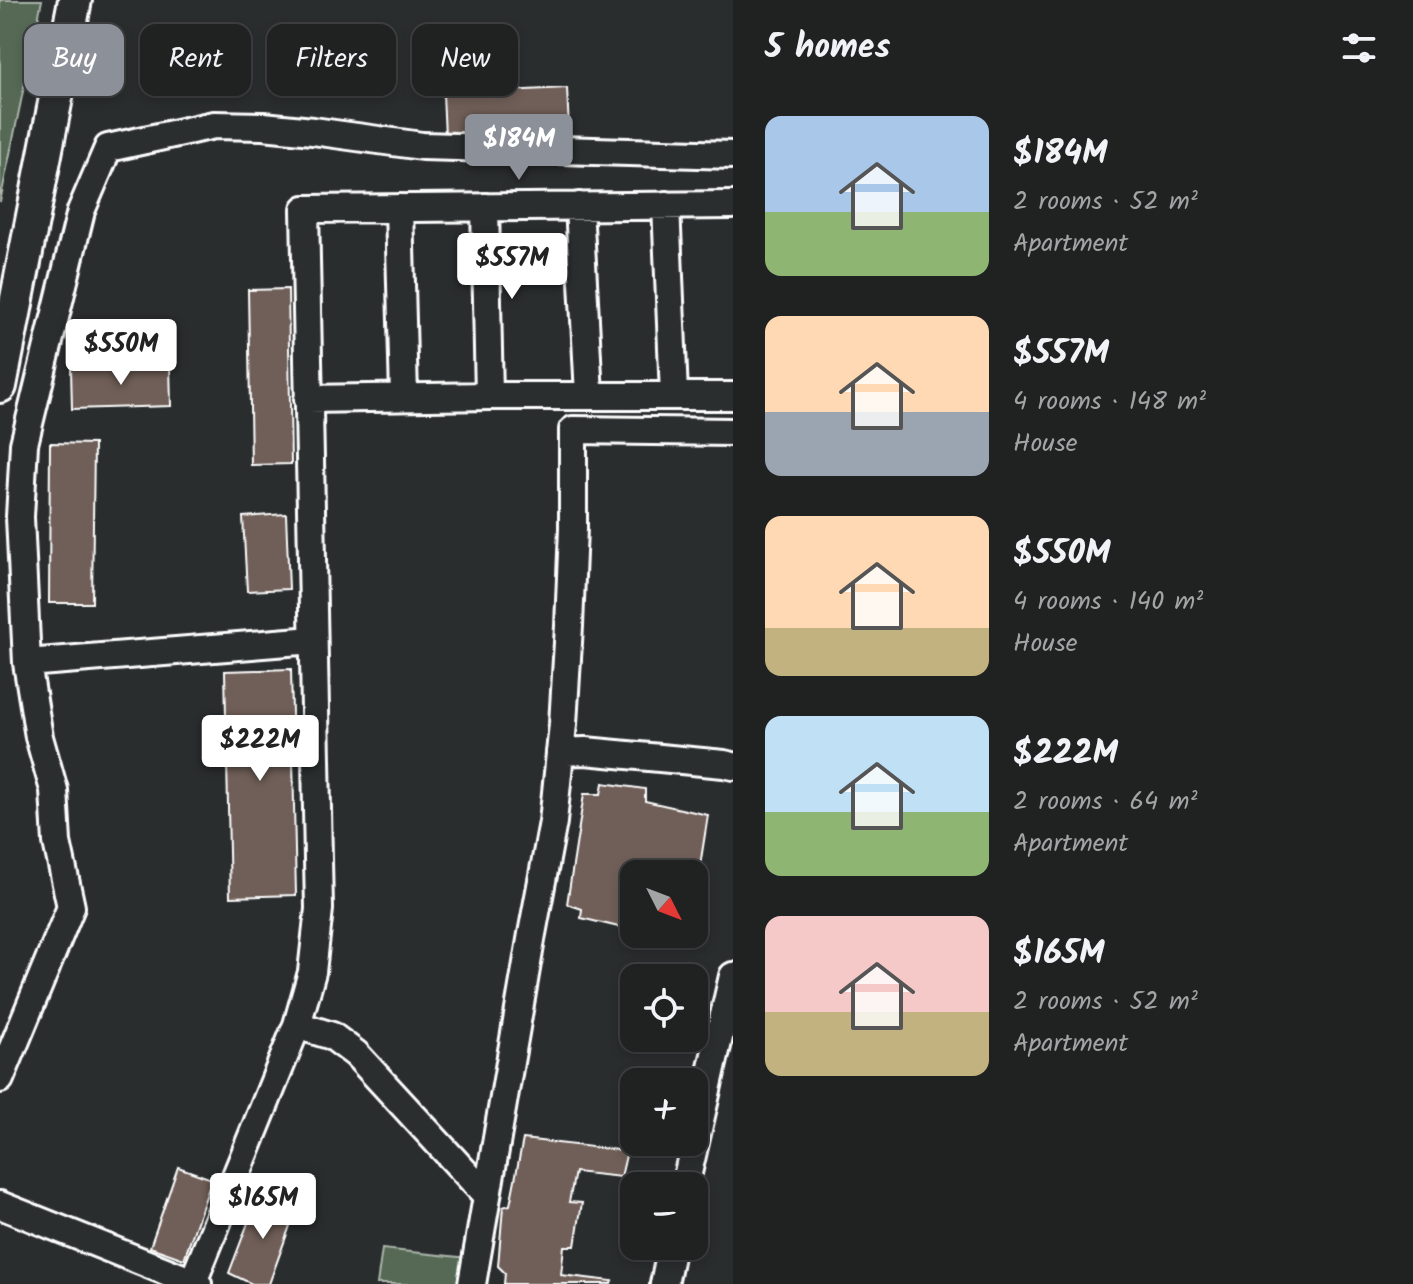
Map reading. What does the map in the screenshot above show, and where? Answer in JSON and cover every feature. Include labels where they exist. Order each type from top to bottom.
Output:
[{"type":"main road","points":[[0,386],[75,0]]},
{"type":"street","points":[[0,1079],[71,907],[57,842],[54,790],[39,737],[27,663],[20,517],[24,444],[81,211],[108,148],[214,125],[288,128],[422,146],[733,155]]},
{"type":"street","points":[[666,205],[674,395]]},
{"type":"street","points":[[0,1205],[196,1283],[297,1025],[312,972],[319,909],[305,209],[733,205]]},
{"type":"street","points":[[579,206],[589,395]]},
{"type":"street","points":[[485,207],[489,396]]},
{"type":"street","points":[[399,208],[404,397]]},
{"type":"street","points":[[308,399],[733,396]]},
{"type":"street","points":[[472,1284],[553,822],[569,626],[573,430],[733,432]]},
{"type":"street","points":[[27,663],[313,640]]},
{"type":"street","points":[[560,752],[733,766]]},
{"type":"street","points":[[688,1172],[730,1003],[733,976]]},
{"type":"street","points":[[297,1025],[332,1036],[356,1054],[487,1196]]},
{"type":"street","points":[[664,1284],[669,1260]]},
{"type":"green space","points":[[0,0],[42,0],[37,24],[24,24],[24,87],[0,202]]},
{"type":"green space","points":[[382,1249],[468,1258],[463,1284],[377,1284]]},
{"type":"building","points":[[567,88],[569,130],[445,136],[443,96],[518,96],[518,90]]},
{"type":"building","points":[[288,289],[291,464],[251,465],[248,290]]},
{"type":"building","points":[[170,364],[171,406],[72,409],[71,368]]},
{"type":"building","points":[[50,443],[94,444],[92,603],[49,603]]},
{"type":"building","points":[[286,514],[289,589],[247,591],[243,517]]},
{"type":"building","points":[[291,669],[296,895],[230,897],[225,671]]},
{"type":"building","points":[[603,783],[645,789],[645,801],[708,815],[701,860],[620,860],[620,927],[581,918],[582,909],[567,904],[584,794],[601,794]]},
{"type":"building","points":[[523,1139],[620,1150],[620,1156],[626,1156],[620,1177],[575,1172],[569,1202],[582,1203],[575,1246],[564,1246],[561,1275],[612,1281],[611,1284],[504,1284],[505,1273],[498,1266],[503,1207],[510,1205]]},
{"type":"building","points":[[178,1167],[212,1179],[184,1259],[150,1247]]},
{"type":"building","points":[[259,1194],[296,1209],[269,1284],[252,1284],[229,1273]]}]
